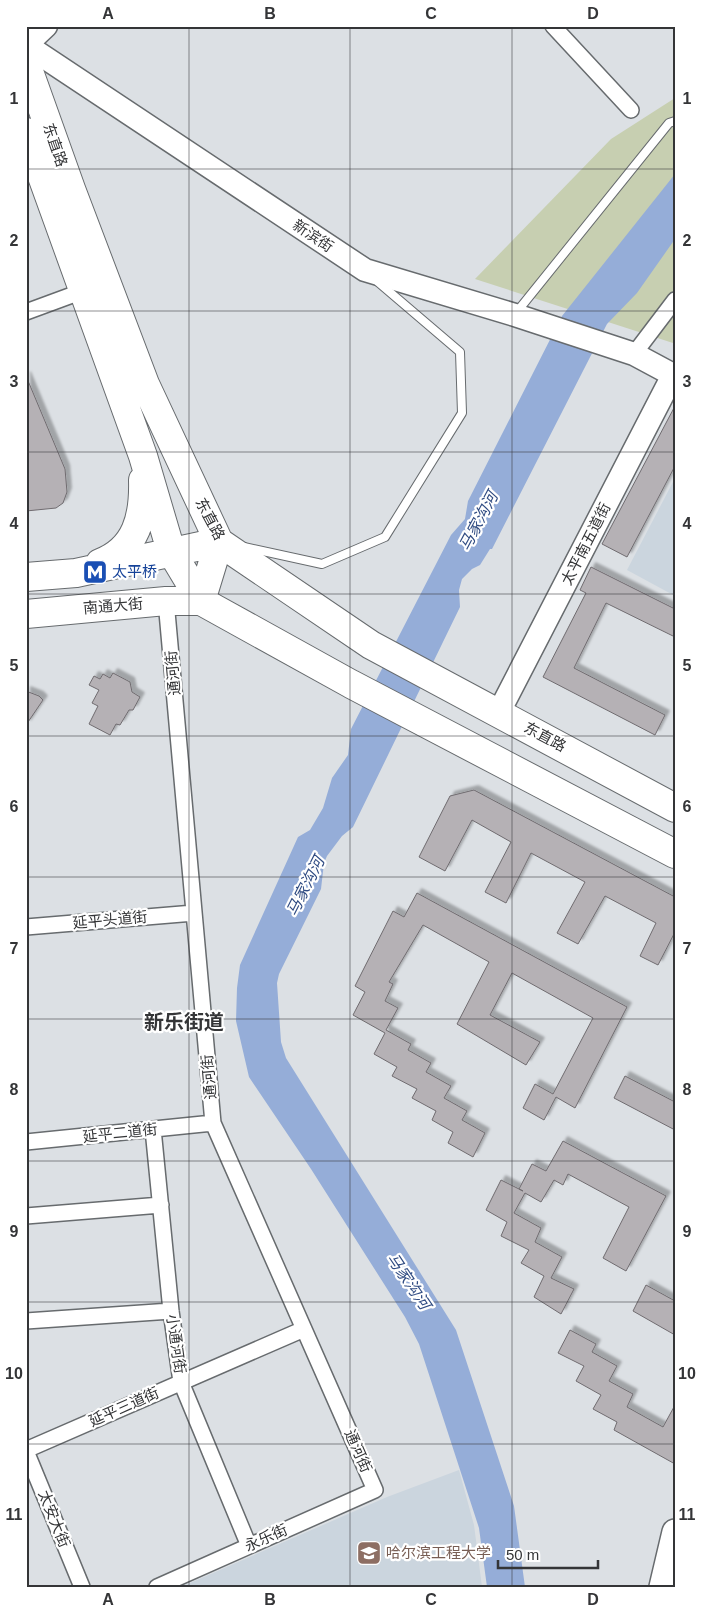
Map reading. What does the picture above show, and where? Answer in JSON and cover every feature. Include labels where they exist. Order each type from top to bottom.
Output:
[{"type":"highway","name":"东直路","points":[[26,63],[71,189],[145,384],[219,542],[371,645],[675,808]]},
{"type":"highway","name":"东直路","points":[[26,132],[143,456],[171,551],[201,601]]},
{"type":"highway","points":[[76,573],[111,559],[125,547],[137,529],[144,507],[143,456]]},
{"type":"highway","points":[[26,577],[76,573],[219,542],[201,601],[351,684],[675,854]]},
{"type":"highway","name":"南通大街","points":[[26,614],[166,601],[201,601]]},
{"type":"main road","points":[[662,1587],[675,1532]]},
{"type":"street","points":[[26,45],[46,26]]},
{"type":"street","points":[[553,26],[631,110]]},
{"type":"street","name":"新滨街","points":[[26,45],[365,270],[515,315],[634,354],[674,376]]},
{"type":"street","points":[[26,312],[82,291]]},
{"type":"street","points":[[634,354],[675,300]]},
{"type":"street","name":"太平南五道街","points":[[499,712],[674,376]]},
{"type":"street","name":"通河街","points":[[166,601],[213,1123],[375,1490]]},
{"type":"street","name":"延平头道街","points":[[26,927],[194,913]]},
{"type":"street","name":"延平二道街","points":[[26,1142],[213,1123]]},
{"type":"street","name":"小通河街","points":[[153,1129],[171,1311],[181,1382],[249,1546]]},
{"type":"street","points":[[26,1216],[161,1204]]},
{"type":"street","points":[[26,1321],[171,1311]]},
{"type":"street","name":"延平三道街","points":[[26,1450],[304,1329]]},
{"type":"street","name":"太安大街","points":[[26,1450],[82,1587]]},
{"type":"street","name":"永乐街","points":[[158,1587],[375,1490]]},
{"type":"lane","points":[[515,315],[669,123],[675,121]]},
{"type":"lane","points":[[219,542],[322,564],[385,537],[462,413],[460,352],[365,270]]},
{"type":"shaded area","points":[[675,478],[675,596],[627,570]]},
{"type":"shaded area","name":"哈尔滨工程大学","points":[[459,1470],[474,1525],[482,1587],[181,1587],[387,1497]]},
{"type":"green space","points":[[675,98],[673,343],[475,279],[611,139]]},
{"type":"water","name":"马家沟河","points":[[675,174],[675,239],[637,293],[607,324],[492,549],[490,549],[480,565],[472,569],[462,579],[459,590],[460,607],[353,827],[342,836],[327,856],[324,863],[321,889],[279,974],[277,983],[281,1042],[286,1058],[456,1330],[514,1506],[525,1587],[487,1587],[479,1528],[419,1344],[405,1317],[311,1169],[249,1077],[236,1021],[240,965],[298,837],[310,830],[323,808],[332,778],[348,755],[351,729],[451,535],[465,519],[468,501],[562,316]]},
{"type":"building","points":[[26,376],[65,469],[67,492],[63,503],[56,508],[26,511]]},
{"type":"building","points":[[675,406],[675,466],[627,557],[602,544]]},
{"type":"building","points":[[591,567],[675,609],[675,637],[606,603],[574,668],[665,715],[655,735],[543,677],[586,593],[580,590]]},
{"type":"building","points":[[113,673],[130,682],[132,692],[140,697],[133,710],[129,710],[120,725],[116,724],[110,735],[89,724],[98,706],[92,703],[99,690],[89,685],[94,676],[100,679],[103,674],[110,678]]},
{"type":"building","points":[[26,691],[39,696],[43,700],[26,725]]},
{"type":"building","points":[[474,790],[675,897],[675,932],[658,965],[640,956],[656,923],[605,896],[578,944],[557,933],[585,882],[531,853],[506,903],[485,892],[511,842],[472,820],[445,871],[419,857],[450,796]]},
{"type":"building","points":[[417,893],[627,1007],[575,1108],[556,1097],[544,1120],[523,1108],[535,1084],[553,1094],[593,1018],[512,973],[490,1015],[540,1042],[526,1065],[457,1024],[489,962],[423,925],[389,982],[393,984],[385,1001],[398,1008],[386,1030],[411,1044],[408,1050],[431,1063],[426,1072],[451,1086],[444,1098],[467,1111],[462,1120],[485,1133],[473,1157],[448,1143],[453,1132],[432,1120],[436,1111],[412,1098],[417,1089],[392,1076],[397,1067],[374,1054],[385,1033],[353,1015],[365,992],[355,986],[393,911],[404,917]]},
{"type":"building","points":[[625,1076],[675,1102],[675,1130],[614,1098]]},
{"type":"building","points":[[563,1141],[666,1196],[626,1271],[603,1258],[629,1207],[568,1174],[563,1185],[554,1180],[541,1202],[525,1193],[514,1213],[541,1228],[535,1242],[562,1257],[551,1278],[574,1289],[561,1314],[534,1297],[544,1276],[521,1263],[529,1250],[501,1236],[507,1222],[486,1210],[501,1180],[519,1189],[532,1164],[546,1171]]},
{"type":"building","points":[[646,1285],[675,1301],[675,1335],[633,1311]]},
{"type":"building","points":[[570,1330],[596,1344],[592,1352],[617,1366],[609,1381],[633,1394],[627,1407],[663,1427],[675,1405],[675,1464],[614,1430],[617,1422],[593,1409],[601,1395],[576,1381],[584,1366],[558,1353]]},
{"type":"place","name":"太平桥","points":[[95,572]]},
{"type":"place","name":"哈尔滨工程大学","points":[[369,1553]]},
{"type":"district","name":"新乐街道","points":[[184,1022]]}]
